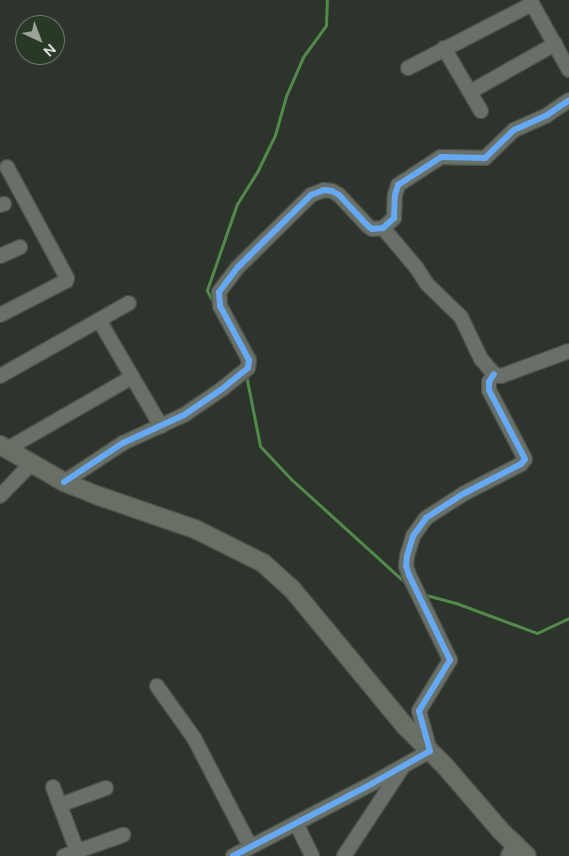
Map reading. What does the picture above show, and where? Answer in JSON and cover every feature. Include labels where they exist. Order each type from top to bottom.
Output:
[{"type":"main road","points":[[4,447],[64,482],[99,496],[195,528],[263,563],[292,589],[405,726],[430,750],[516,852]]},
{"type":"street","points":[[408,68],[531,2],[569,70]]},
{"type":"street","points":[[470,92],[555,44]]},
{"type":"street","points":[[444,48],[481,111]]},
{"type":"street","points":[[64,482],[123,443],[161,426],[199,405],[248,368],[249,360],[220,306],[219,292],[238,267],[305,201],[317,192],[332,191],[339,195],[372,229],[382,228],[394,218],[395,195],[398,185],[441,157],[485,158],[514,130],[542,118],[569,100]]},
{"type":"street","points":[[0,315],[62,284],[67,278],[7,168]]},
{"type":"street","points":[[382,228],[416,267],[427,284],[461,317],[480,359],[494,374],[501,376],[569,352]]},
{"type":"street","points":[[0,256],[20,247]]},
{"type":"street","points":[[0,376],[129,303]]},
{"type":"street","points":[[99,320],[161,426]]},
{"type":"street","points":[[233,856],[404,766],[430,750],[419,711],[450,660],[409,575],[406,566],[407,556],[413,536],[426,518],[463,494],[521,464],[525,459],[489,390],[489,382],[494,374]]},
{"type":"street","points":[[4,447],[132,377]]},
{"type":"street","points":[[0,496],[32,463]]},
{"type":"street","points":[[157,686],[194,738],[250,846]]},
{"type":"street","points":[[344,856],[404,766]]},
{"type":"street","points":[[53,787],[78,854]]},
{"type":"street","points":[[60,805],[106,788]]},
{"type":"street","points":[[296,823],[312,856]]},
{"type":"street","points":[[64,856],[78,854],[123,835]]},
{"type":"waterway","points":[[214,304],[207,290],[237,204],[258,170],[275,135],[286,96],[303,57],[326,25],[327,0]]},
{"type":"waterway","points":[[246,375],[260,446],[291,479],[407,584]]},
{"type":"waterway","points":[[422,594],[456,603],[537,633],[569,618]]},
{"type":"cycle path","points":[[64,482],[123,443],[184,415],[222,389],[248,368],[249,360],[220,306],[219,292],[238,267],[311,195],[324,190],[332,191],[339,195],[372,229],[383,228],[394,218],[395,195],[398,185],[441,157],[485,158],[514,130],[547,115],[569,100]]},
{"type":"cycle path","points":[[233,856],[430,751],[419,711],[450,660],[409,575],[406,566],[407,556],[413,536],[426,518],[463,494],[521,464],[525,459],[489,390],[489,382],[494,374]]}]
